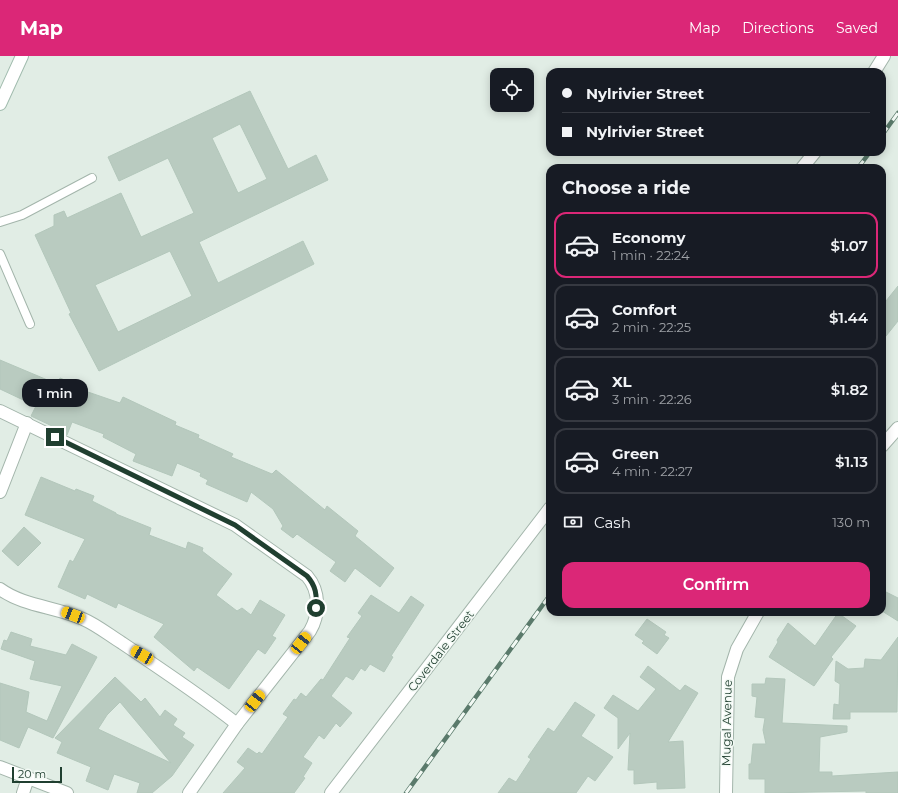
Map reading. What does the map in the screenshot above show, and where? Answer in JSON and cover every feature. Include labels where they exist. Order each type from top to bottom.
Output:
[{"type":"street","points":[[0,104],[22,56]]},
{"type":"street","points":[[876,68],[884,56]]},
{"type":"street","points":[[805,164],[812,156]]},
{"type":"street","points":[[0,411],[235,525],[301,571],[314,585],[317,597],[313,626],[310,631],[237,724],[189,793]]},
{"type":"street","points":[[0,492],[27,423]]},
{"type":"street","points":[[886,442],[898,428]]},
{"type":"street","name":"Coverdale Street","points":[[330,793],[546,513]]},
{"type":"street","points":[[0,589],[33,604],[62,610],[84,619],[142,655],[206,699],[237,724]]},
{"type":"street","name":"Mugal Avenue","points":[[726,793],[728,677],[737,649],[756,616]]},
{"type":"street","points":[[0,767],[67,793]]},
{"type":"street","points":[[23,793],[28,778]]},
{"type":"lane","points":[[0,222],[22,215],[92,178]]},
{"type":"lane","points":[[0,254],[30,324]]},
{"type":"building","points":[[250,91],[288,169],[316,155],[328,180],[199,242],[218,283],[303,241],[314,264],[99,371],[69,314],[71,313],[35,235],[54,226],[54,215],[64,211],[67,218],[121,193],[141,237],[194,213],[168,158],[119,181],[108,157]],"holes":[[[240,124],[267,179],[238,193],[212,138]],[[170,251],[192,296],[118,332],[95,285]]]},
{"type":"building","points":[[898,286],[898,321],[886,336],[886,301]]},
{"type":"building","points":[[0,360],[57,384],[60,378],[86,389],[85,391],[120,403],[123,397],[176,422],[175,425],[199,435],[198,438],[233,454],[231,457],[272,474],[276,470],[325,510],[327,506],[358,531],[355,536],[394,568],[380,587],[355,568],[345,582],[330,571],[336,562],[297,534],[293,538],[281,529],[283,526],[273,509],[251,492],[247,502],[206,484],[208,480],[200,476],[201,473],[177,463],[172,476],[133,461],[136,454],[103,437],[104,434],[72,422],[67,435],[52,428],[52,426],[31,416],[36,406],[0,389]]},
{"type":"building","points":[[41,477],[75,491],[76,489],[94,496],[92,501],[116,514],[151,528],[149,535],[186,549],[188,542],[203,548],[202,551],[232,574],[216,595],[237,611],[242,608],[251,615],[260,600],[285,615],[272,636],[276,638],[265,654],[258,649],[229,689],[197,667],[194,671],[154,637],[164,624],[118,603],[116,608],[87,594],[85,599],[58,587],[70,560],[73,562],[85,539],[25,515]]},
{"type":"building","points":[[24,527],[41,543],[18,566],[2,551]]},
{"type":"building","points":[[886,592],[898,598],[898,621],[886,614]]},
{"type":"building","points":[[371,595],[399,613],[411,596],[424,605],[391,656],[393,657],[384,672],[370,664],[365,671],[361,668],[353,680],[346,676],[331,696],[352,713],[340,727],[336,723],[324,739],[319,735],[303,757],[312,763],[303,777],[305,778],[294,793],[223,793],[245,768],[237,762],[248,748],[257,754],[259,752],[262,754],[288,717],[283,714],[294,699],[296,700],[301,693],[306,697],[321,679],[323,680],[350,638],[347,637],[362,616],[358,613]]},
{"type":"building","points":[[836,616],[842,616],[856,626],[831,657],[833,659],[814,686],[769,657],[778,642],[777,640],[788,623],[815,646]]},
{"type":"building","points":[[647,619],[666,632],[664,635],[669,638],[657,654],[642,643],[644,641],[635,635]]},
{"type":"building","points":[[11,632],[32,639],[30,646],[66,655],[72,644],[97,657],[53,738],[28,727],[19,748],[0,740],[0,683],[29,692],[26,712],[47,721],[62,686],[30,679],[35,661],[1,649],[4,640],[7,641]]},
{"type":"building","points":[[898,637],[897,712],[850,712],[850,719],[833,719],[834,704],[839,705],[840,684],[835,681],[836,661],[848,669],[864,668],[865,659],[881,660]]},
{"type":"building","points":[[648,666],[680,691],[685,685],[698,693],[668,742],[683,741],[685,788],[657,789],[657,782],[634,784],[634,770],[628,770],[630,733],[618,749],[618,718],[604,708],[613,695],[638,711],[656,689],[640,677]]},
{"type":"building","points":[[115,677],[141,702],[145,698],[160,717],[165,710],[177,719],[173,725],[185,733],[182,737],[194,745],[172,776],[152,793],[137,793],[140,783],[114,774],[108,790],[86,781],[91,767],[57,753],[62,742],[55,738]],"holes":[[[120,702],[171,763],[98,729],[107,715]]]},
{"type":"building","points":[[766,678],[785,679],[782,723],[847,726],[847,732],[820,737],[819,772],[832,772],[832,776],[898,772],[898,793],[866,793],[866,791],[765,793],[765,779],[749,779],[749,764],[751,764],[753,744],[766,744],[763,730],[765,718],[755,717],[757,697],[752,696],[752,684],[765,684]]},
{"type":"building","points":[[575,702],[595,715],[581,736],[613,757],[595,781],[588,776],[576,793],[498,793],[509,778],[516,782],[531,759],[528,757],[548,728],[554,732]]},
{"type":"railway","points":[[886,130],[898,113]]},
{"type":"railway","points":[[861,164],[867,156]]},
{"type":"railway","points":[[406,793],[546,600]]},
{"type":"route","points":[[55,437],[235,525],[276,552],[307,576],[314,585],[317,597],[316,608]]}]
